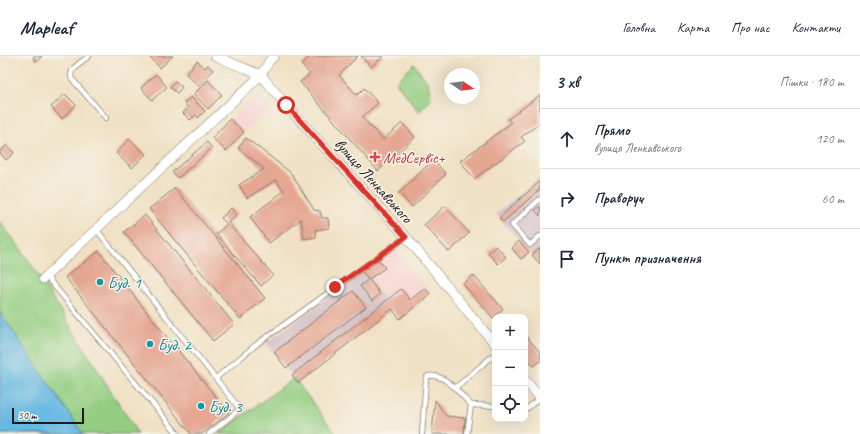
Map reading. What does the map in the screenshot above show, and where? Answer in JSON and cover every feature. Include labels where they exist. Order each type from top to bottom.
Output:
[{"type":"street","name":"вулиця Ленкавського","points":[[215,56],[262,75],[286,105],[406,237],[492,340]]},
{"type":"street","points":[[45,277],[262,75],[274,56]]},
{"type":"street","points":[[528,383],[540,397]]},
{"type":"lane","points":[[89,56],[73,69],[71,76],[106,118]]},
{"type":"lane","points":[[540,199],[512,225],[530,245],[540,236]]},
{"type":"lane","points":[[96,229],[240,409],[209,434]]},
{"type":"lane","points":[[216,378],[257,344],[406,237]]},
{"type":"lane","points":[[45,277],[178,434]]},
{"type":"lane","points":[[455,388],[492,357]]},
{"type":"lane","points":[[422,434],[426,379],[428,376],[433,375],[446,380],[471,404],[492,406]]},
{"type":"lane","points":[[528,408],[540,397]]},
{"type":"lane","points":[[467,434],[471,404]]},
{"type":"shaded area","points":[[257,93],[271,108],[244,132],[226,151],[212,138]]},
{"type":"shaded area","points":[[540,177],[540,264],[496,214]]},
{"type":"shaded area","points":[[394,247],[430,294],[400,319],[362,271]]},
{"type":"shaded area","points":[[362,271],[392,309],[298,383],[266,343]]},
{"type":"green space","points":[[414,64],[428,83],[431,99],[419,112],[396,82]]},
{"type":"green space","points":[[0,222],[21,249],[38,275],[138,434],[0,434]]},
{"type":"green space","points":[[294,378],[336,434],[218,434]]},
{"type":"water","points":[[0,312],[83,434],[0,434]]},
{"type":"building","points":[[42,56],[36,61],[33,57]]},
{"type":"building","points":[[149,56],[173,56],[160,68]]},
{"type":"building","points":[[311,56],[358,56],[339,75],[357,95],[364,88],[378,103],[362,117],[383,140],[402,123],[415,137],[378,171],[300,82],[310,74],[301,65]]},
{"type":"building","points":[[361,56],[384,56],[371,67]]},
{"type":"building","points":[[197,61],[205,68],[208,65],[213,70],[199,86],[186,74]]},
{"type":"building","points":[[156,74],[167,87],[152,100],[141,88]]},
{"type":"building","points":[[208,80],[222,95],[208,109],[194,94]]},
{"type":"building","points":[[175,81],[182,87],[177,93],[170,87]]},
{"type":"building","points":[[65,94],[76,105],[62,119],[51,107]]},
{"type":"building","points":[[540,95],[540,123],[521,137],[525,141],[474,179],[460,161],[511,123],[508,119]]},
{"type":"building","points":[[191,97],[205,111],[198,118],[196,115],[190,120],[183,113],[188,108],[184,103]]},
{"type":"building","points":[[230,119],[244,132],[226,151],[212,138]]},
{"type":"building","points":[[246,138],[291,173],[314,210],[320,211],[322,218],[328,218],[329,228],[315,230],[316,237],[304,239],[301,219],[269,243],[250,217],[284,191],[276,180],[247,198],[239,185],[264,169],[238,148]]},
{"type":"building","points":[[129,139],[146,154],[132,168],[116,153]]},
{"type":"building","points":[[207,142],[212,148],[178,178],[172,172]]},
{"type":"building","points":[[7,145],[14,153],[6,160],[0,151]]},
{"type":"building","points":[[433,160],[446,174],[412,207],[399,193]]},
{"type":"building","points":[[540,181],[540,189],[503,222],[499,218]]},
{"type":"building","points":[[175,188],[265,298],[240,319],[149,209]]},
{"type":"building","points":[[445,206],[469,233],[449,252],[424,225]]},
{"type":"building","points":[[540,206],[540,216],[535,210]]},
{"type":"building","points":[[231,208],[237,215],[228,223],[273,275],[261,286],[216,234],[227,224],[221,218]]},
{"type":"building","points":[[145,215],[234,324],[213,341],[124,232]]},
{"type":"building","points":[[519,241],[529,252],[521,259],[512,248]]},
{"type":"building","points":[[496,246],[506,257],[498,264],[488,253]]},
{"type":"building","points":[[540,248],[540,264],[532,255]]},
{"type":"building","points":[[99,251],[229,413],[202,434],[191,434],[65,277]]},
{"type":"building","points":[[378,259],[385,268],[369,279],[380,294],[372,301],[360,286],[368,280],[362,271]]},
{"type":"building","points":[[473,275],[503,309],[497,314],[492,314],[492,317],[463,284]]},
{"type":"building","points":[[425,288],[430,294],[400,319],[392,309],[298,383],[292,375],[401,289],[410,300]]},
{"type":"building","points":[[353,291],[366,307],[286,368],[274,352]]},
{"type":"building","points":[[528,338],[540,352],[540,361],[534,366],[528,359]]},
{"type":"building","points":[[435,400],[446,416],[465,418],[464,434],[432,434]]},
{"type":"place","name":"МедСервіс+","points":[[375,157]]},
{"type":"place","name":"Буд. 1","points":[[100,282]]},
{"type":"place","name":"Буд. 2","points":[[150,344]]},
{"type":"place","name":"Буд. 3","points":[[201,406]]},
{"type":"route","points":[[286,105],[406,237],[335,287]]}]
